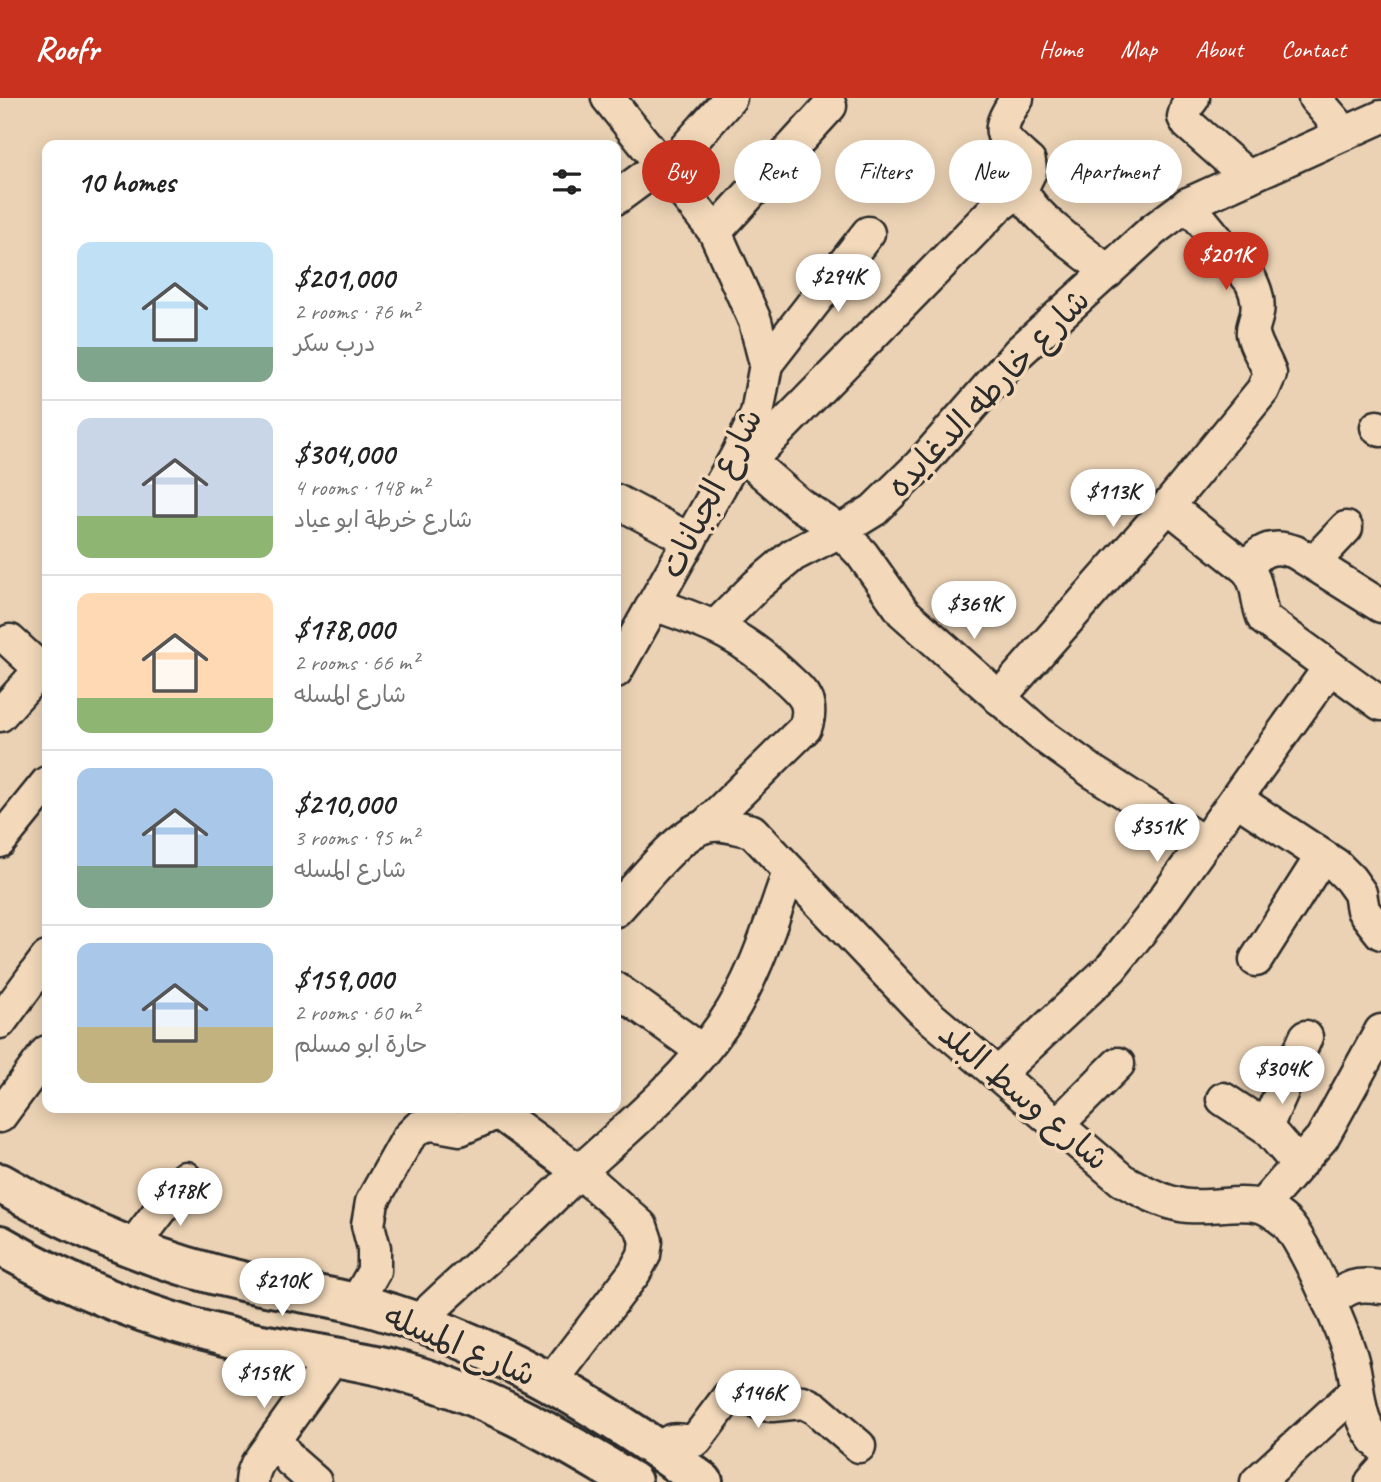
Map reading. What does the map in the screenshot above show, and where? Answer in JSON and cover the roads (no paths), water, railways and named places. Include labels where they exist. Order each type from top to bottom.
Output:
[{"type":"main road","name":"شارع المسله","points":[[0,1183],[64,1216],[133,1246],[244,1282],[356,1303],[417,1323],[471,1345],[593,1407],[703,1482]]},
{"type":"main road","name":"شارع المسله","points":[[0,1245],[77,1285],[178,1324],[234,1338],[393,1369],[450,1389],[561,1438],[632,1482]]},
{"type":"main road","points":[[234,1338],[250,1323],[253,1313],[254,1302],[244,1282]]},
{"type":"main road","points":[[310,1294],[299,1309],[296,1331],[320,1356]]},
{"type":"street","name":"شارع الجبانات","points":[[608,98],[642,140]]},
{"type":"street","points":[[690,140],[730,98]]},
{"type":"street","points":[[1005,140],[1003,120],[1017,98]]},
{"type":"street","points":[[1193,98],[1184,117],[1188,124],[1248,177]]},
{"type":"street","points":[[1315,98],[1345,133]]},
{"type":"street","points":[[715,232],[830,106]]},
{"type":"street","name":"شارع خارطه الدغايده","points":[[716,626],[756,586],[793,555],[874,510],[920,465],[1019,352],[1153,230],[1188,204],[1381,117]]},
{"type":"street","points":[[621,195],[642,181]]},
{"type":"street","name":"شارع الجبانات","points":[[621,662],[690,540],[744,456],[757,414],[766,363],[755,321],[715,232],[692,203]]},
{"type":"street","points":[[1003,203],[744,456],[799,504],[840,531],[862,554],[902,612],[1039,733],[1093,772],[1205,843]]},
{"type":"street","points":[[1029,203],[1108,272]]},
{"type":"street","points":[[999,698],[1168,506],[1262,390],[1270,374],[1266,360],[1255,345],[1252,329],[1257,314],[1258,295],[1251,281],[1188,204]]},
{"type":"street","points":[[766,363],[868,233]]},
{"type":"street","points":[[621,504],[690,540]]},
{"type":"street","points":[[1168,506],[1254,577],[1258,587],[1259,609],[1264,619],[1381,704]]},
{"type":"street","points":[[1313,563],[1346,528]]},
{"type":"street","points":[[1247,569],[1254,557],[1267,549],[1282,547],[1295,552],[1381,606]]},
{"type":"street","points":[[621,905],[684,838],[705,826],[805,728],[810,715],[808,701],[756,650],[716,626],[654,604]]},
{"type":"street","points":[[10,641],[42,670]]},
{"type":"street","points":[[998,1074],[1111,968],[1150,919],[1329,667]]},
{"type":"street","points":[[0,715],[42,674]]},
{"type":"street","points":[[0,841],[42,789]]},
{"type":"street","points":[[1236,799],[1322,856],[1350,878],[1360,893],[1363,911],[1381,933]]},
{"type":"street","name":"شارع وسط البلد","points":[[705,826],[726,825],[752,831],[921,1009],[1122,1180],[1151,1196],[1180,1205],[1210,1208],[1262,1206]]},
{"type":"street","points":[[1256,960],[1322,856]]},
{"type":"street","points":[[417,1323],[460,1280],[630,1128],[678,1079],[724,1022],[751,973],[789,872]]},
{"type":"street","points":[[0,1022],[42,965]]},
{"type":"street","points":[[621,993],[701,1050]]},
{"type":"street","points":[[1381,1031],[1322,1138],[1262,1206],[1287,1222],[1308,1257],[1351,1359],[1362,1419],[1381,1446]]},
{"type":"street","points":[[1266,1127],[1306,1037]]},
{"type":"street","points":[[0,1116],[42,1059]]},
{"type":"street","points":[[1058,1125],[1118,1063]]},
{"type":"street","points":[[1223,1098],[1266,1127],[1298,1164]]},
{"type":"street","points":[[356,1303],[374,1271],[374,1248],[368,1225],[372,1202],[408,1138],[419,1127],[432,1124],[460,1129],[489,1113]]},
{"type":"street","points":[[498,1113],[580,1172],[641,1226],[646,1241],[644,1255],[634,1273],[550,1383]]},
{"type":"street","points":[[133,1246],[185,1178]]},
{"type":"street","points":[[1329,1302],[1344,1290],[1361,1284],[1381,1287]]},
{"type":"street","points":[[253,1482],[257,1464],[275,1439],[320,1356]]},
{"type":"street","points":[[1257,1482],[1356,1391]]},
{"type":"street","points":[[661,1451],[667,1442],[673,1440],[696,1440],[729,1396],[738,1394],[763,1404],[803,1402],[815,1408],[859,1446]]},
{"type":"street","points":[[275,1439],[291,1461],[315,1482]]},
{"type":"street","points":[[1372,1482],[1381,1472]]}]
